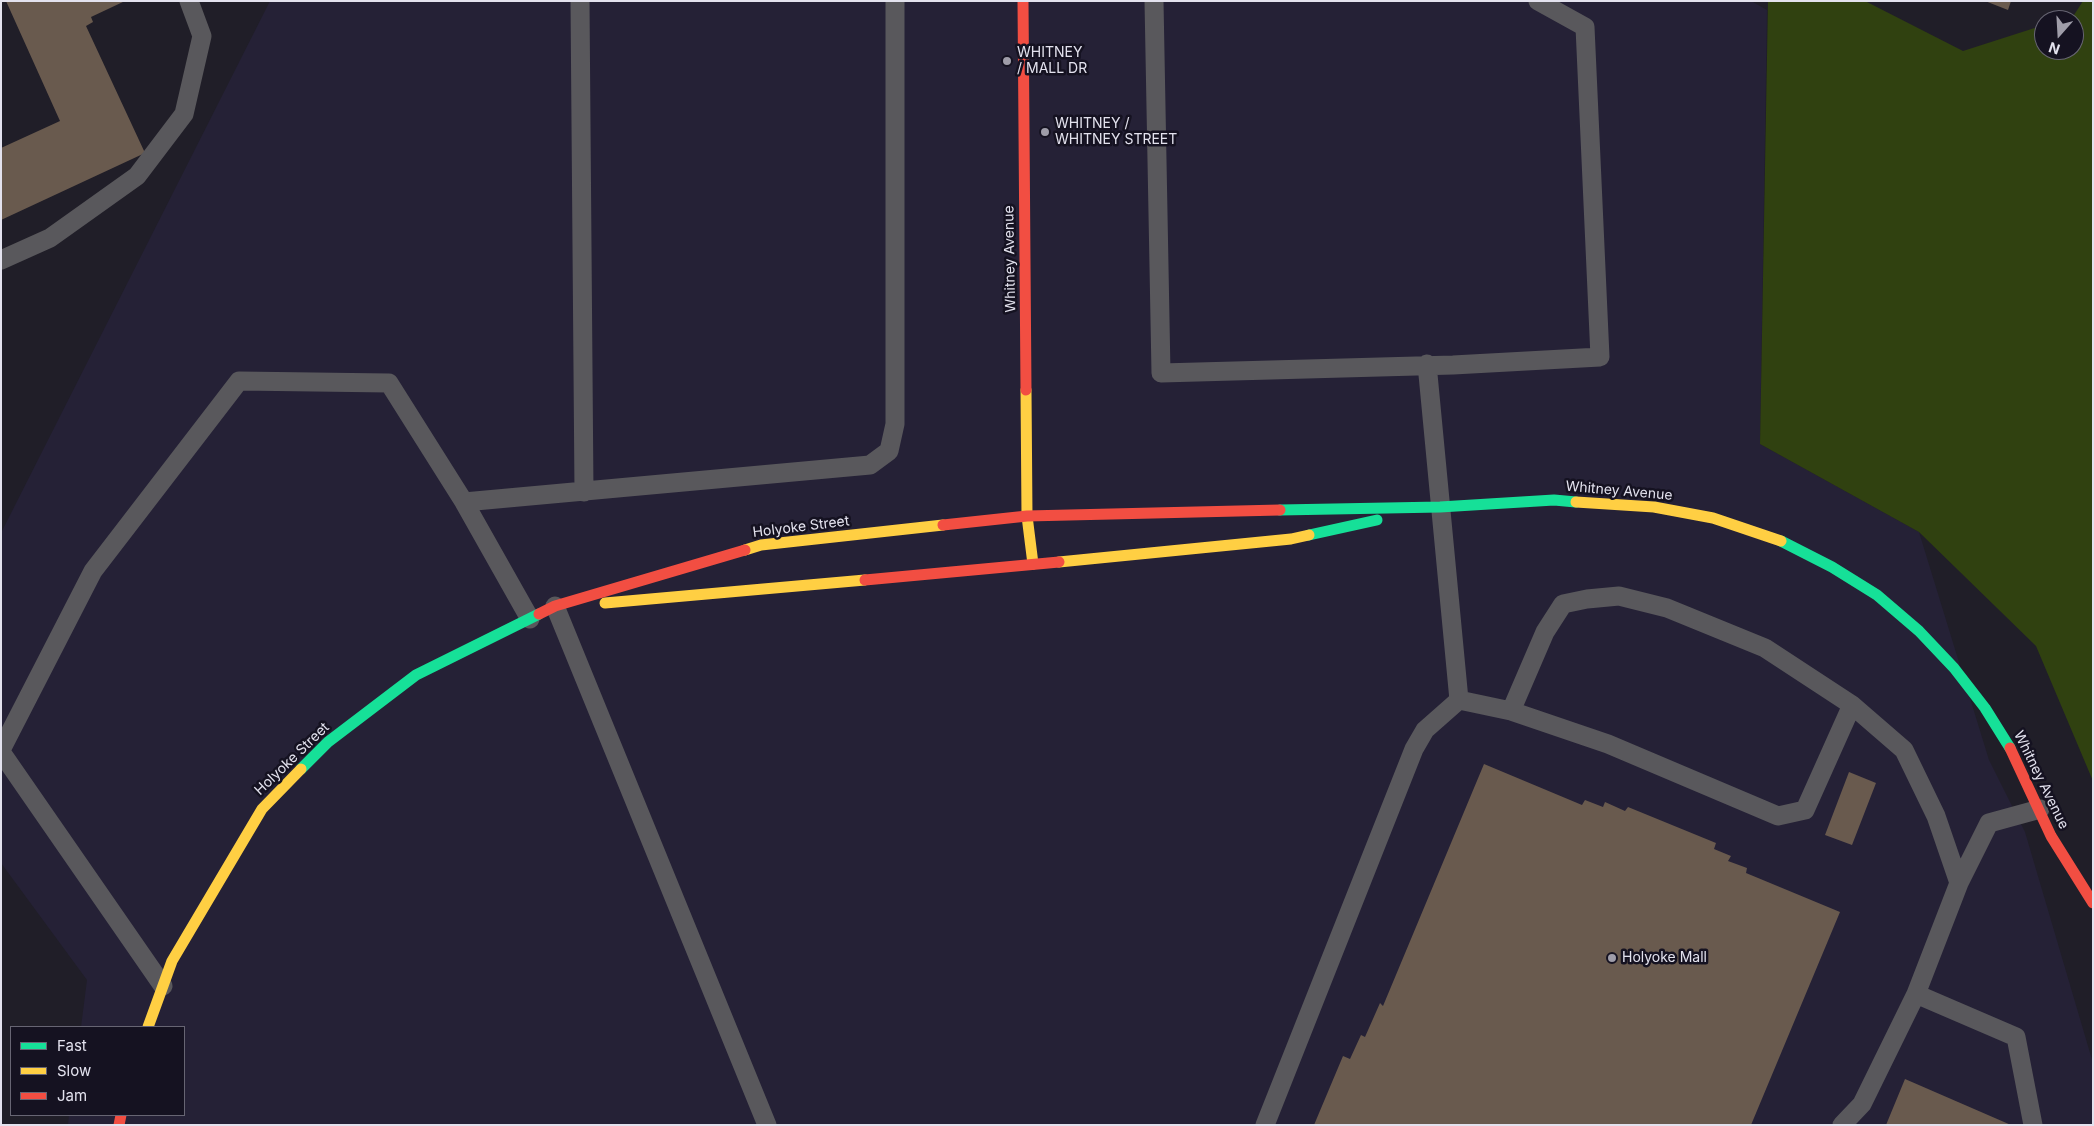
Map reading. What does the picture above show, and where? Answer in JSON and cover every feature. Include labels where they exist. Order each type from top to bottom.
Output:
[{"type":"main road","name":"Whitney Avenue","points":[[1023,1],[1028,516],[1033,564],[1291,539],[1440,507]]},
{"type":"main road","name":"Whitney Avenue","points":[[1028,516],[1440,507],[1554,500],[1654,507],[1713,518],[1795,548],[1832,567],[1877,595],[1919,631],[1949,662],[1985,708],[2016,758],[2051,836],[2093,903]]},
{"type":"main road","name":"Holyoke Street","points":[[148,1026],[172,961],[214,887],[262,809],[328,742],[416,675],[555,606],[761,545],[1028,516]]},
{"type":"main road","name":"Holyoke Street","points":[[555,606],[677,598],[1033,564]]},
{"type":"lane","points":[[1,260],[50,238],[137,176],[184,114],[202,36],[189,1]]},
{"type":"lane","points":[[580,1],[584,492]]},
{"type":"lane","points":[[464,502],[870,466],[889,451],[895,424],[895,1]]},
{"type":"lane","points":[[1154,1],[1161,374],[1427,364],[1453,365],[1600,357],[1585,27],[1538,1]]},
{"type":"lane","points":[[1427,364],[1459,700]]},
{"type":"lane","points":[[163,986],[1,751],[93,571],[239,381],[389,383],[464,502],[530,619]]},
{"type":"lane","points":[[1512,711],[1545,632],[1563,604],[1587,599],[1619,596],[1667,608],[1764,648],[1852,705],[1904,750],[1936,816],[1959,883]]},
{"type":"lane","points":[[555,606],[767,1125]]},
{"type":"lane","points":[[1459,700],[1512,711],[1608,744],[1778,816],[1804,810],[1852,705]]},
{"type":"lane","points":[[1265,1125],[1414,749],[1426,730],[1459,700]]},
{"type":"lane","points":[[1842,1125],[1862,1104],[1916,994],[1959,883],[1989,823],[2040,809]]},
{"type":"lane","points":[[1916,994],[2016,1037],[2033,1125]]},
{"type":"shaded area","name":"Holyoke Mall","points":[[270,1],[1751,1],[1767,10],[1760,444],[1919,532],[1989,760],[2025,832],[2093,1063],[2093,1125],[68,1125],[69,1116],[185,1116],[185,1026],[81,1026],[87,980],[1,863],[1,533]]},
{"type":"green space","points":[[1768,1],[1865,1],[1963,51],[2034,28],[2034,60],[2084,60],[2084,10],[2077,10],[2083,1],[2093,1],[2093,781],[2036,646],[1919,532],[1760,444]]},
{"type":"building","points":[[6,1],[125,1],[91,17],[93,22],[86,26],[145,153],[1,220],[1,148],[60,121]]},
{"type":"building","points":[[1985,1],[2011,1],[2008,10]]},
{"type":"building","name":"Holyoke Mall","points":[[1484,764],[1582,805],[1585,800],[1603,807],[1605,802],[1625,811],[1628,807],[1716,843],[1714,849],[1731,856],[1728,861],[1747,868],[1746,873],[1840,912],[1751,1125],[1314,1125],[1343,1056],[1350,1059],[1361,1035],[1365,1037],[1380,1003],[1383,1006]]},
{"type":"building","points":[[1849,772],[1876,783],[1852,845],[1825,835]]},
{"type":"building","points":[[1905,1079],[2011,1125],[1886,1125]]},
{"type":"traffic: fast","points":[[1280,510],[1440,507],[1554,500],[1576,502]]},
{"type":"traffic: fast","points":[[1309,535],[1377,520]]},
{"type":"traffic: fast","points":[[1781,541],[1832,567],[1877,595],[1919,631],[1954,668],[1985,708],[2010,748]]},
{"type":"traffic: fast","points":[[301,769],[328,742],[416,675],[539,614]]},
{"type":"traffic: slow","points":[[1026,390],[1027,516],[1033,564]]},
{"type":"traffic: slow","points":[[1576,502],[1654,507],[1713,518],[1781,541]]},
{"type":"traffic: slow","points":[[745,550],[761,545],[943,525]]},
{"type":"traffic: slow","points":[[1059,562],[1291,539],[1309,535]]},
{"type":"traffic: slow","points":[[605,603],[865,580]]},
{"type":"traffic: slow","points":[[148,1026],[172,961],[262,809],[301,769]]},
{"type":"traffic: jam","points":[[1023,1],[1026,390]]},
{"type":"traffic: jam","points":[[943,525],[1027,516],[1280,510]]},
{"type":"traffic: jam","points":[[539,614],[555,606],[745,550]]},
{"type":"traffic: jam","points":[[865,580],[1059,562]]},
{"type":"traffic: jam","points":[[2010,748],[2051,836],[2093,903]]},
{"type":"traffic: jam","points":[[119,1125],[121,1116]]},
{"type":"place","name":"WHITNEY / MALL DR","points":[[1007,61]]},
{"type":"place","name":"WHITNEY / WHITNEY STREET","points":[[1045,132]]},
{"type":"place","name":"Holyoke Mall","points":[[1612,958]]}]
